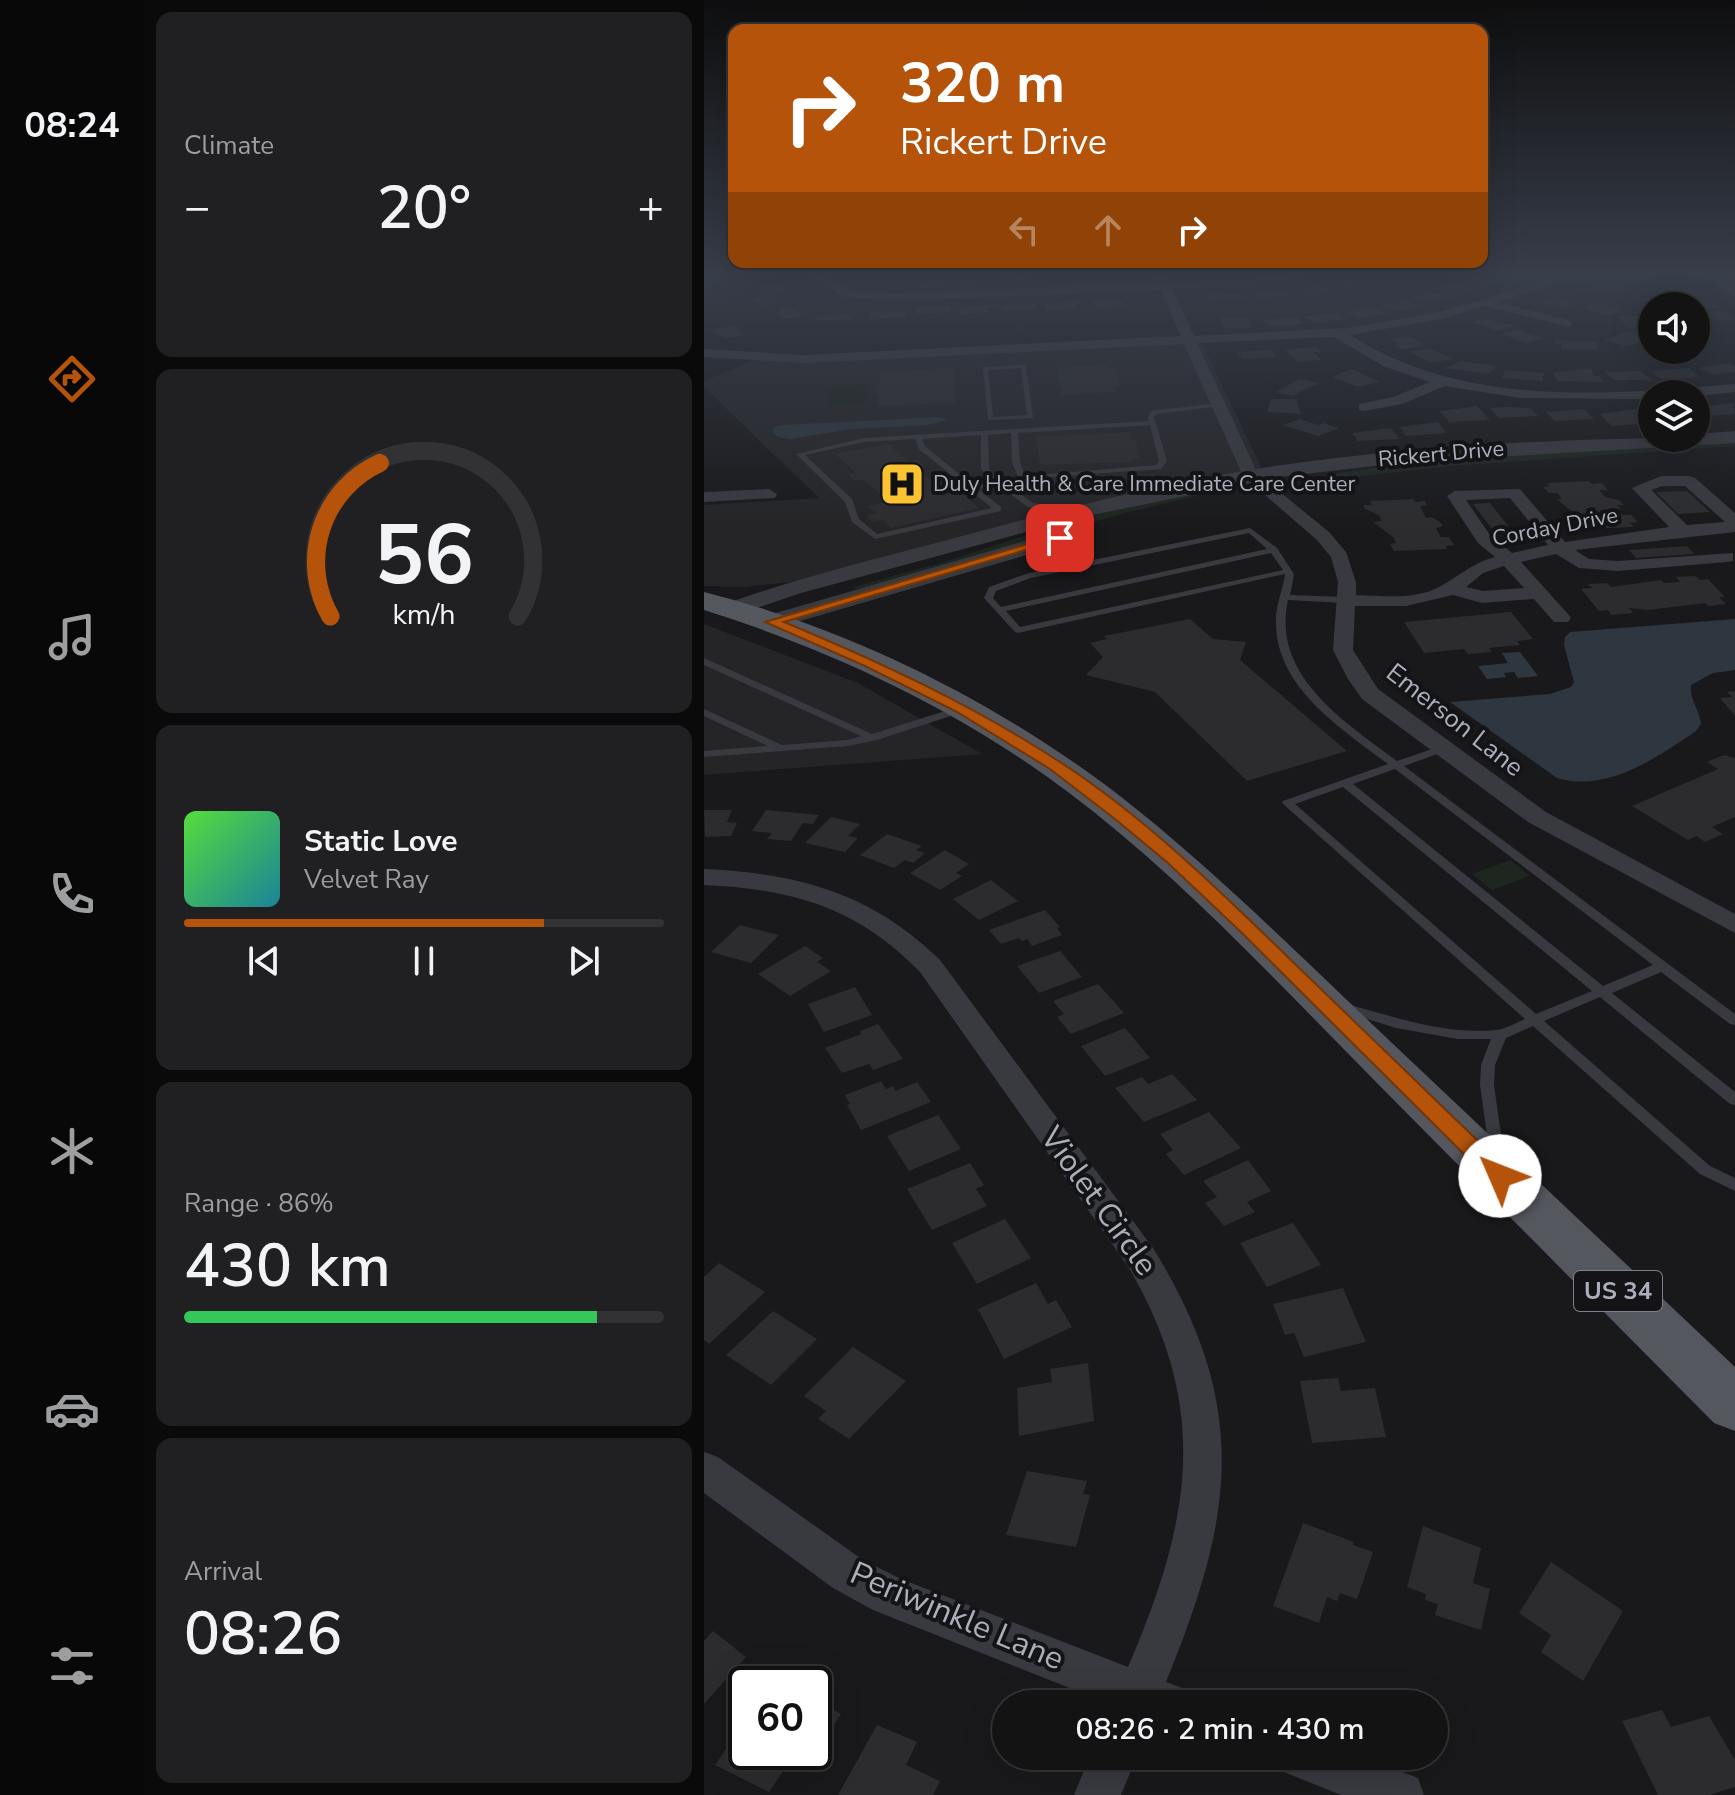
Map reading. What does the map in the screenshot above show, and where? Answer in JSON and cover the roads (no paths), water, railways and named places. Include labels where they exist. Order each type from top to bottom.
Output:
[{"type":"main road","name":"US 34","points":[[704,601],[771,622],[870,663],[962,709],[1055,766],[1121,815],[1174,859],[1316,995],[1735,1405]]},
{"type":"street","points":[[1198,360],[1260,484]]},
{"type":"street","points":[[1381,360],[1444,381],[1550,395],[1735,388]]},
{"type":"street","points":[[1364,407],[1397,401],[1444,381]]},
{"type":"street","name":"Rickert Drive","points":[[733,609],[1031,514],[1080,511],[1260,484],[1409,456],[1735,437]]},
{"type":"street","name":"Rickert Drive","points":[[771,622],[1260,484],[1735,449]]},
{"type":"street","points":[[1731,561],[1640,488],[1661,481],[1689,481],[1735,524]]},
{"type":"street","name":"Emerson Lane","points":[[1260,484],[1323,536],[1340,556],[1346,572],[1343,650],[1358,679],[1390,711],[1563,833],[1735,925]]},
{"type":"street","points":[[1561,618],[1509,560],[1484,539],[1455,496],[1514,493],[1562,550],[1596,567],[1731,561]]},
{"type":"street","points":[[704,497],[769,494]]},
{"type":"street","name":"Corday Drive","points":[[1345,600],[1416,599],[1450,588],[1474,569],[1509,560],[1637,535],[1735,524]]},
{"type":"street","points":[[1450,588],[1482,597],[1538,593]]},
{"type":"street","name":"Violet Circle","points":[[704,877],[772,882],[824,895],[875,918],[909,943],[930,966],[1141,1258],[1172,1307],[1193,1363],[1203,1424],[1203,1480],[1192,1551],[1150,1690]]},
{"type":"street","name":"Periwinkle Lane","points":[[704,1470],[861,1581],[888,1595],[1120,1690]]},
{"type":"street","points":[[1097,1795],[1108,1770]]},
{"type":"street","points":[[1336,1770],[1401,1795]]},
{"type":"lane","points":[[1004,360],[1005,366]]},
{"type":"lane","points":[[1005,366],[1024,366],[1031,417],[990,419],[985,368],[1005,366]]},
{"type":"lane","points":[[973,488],[1022,478],[1158,467],[1163,461],[1153,412],[1218,405]]},
{"type":"lane","points":[[918,437],[922,447],[998,509],[875,537],[855,520],[849,501],[800,454],[864,440],[1153,423]]},
{"type":"lane","points":[[1014,431],[1016,462],[1022,478]]},
{"type":"lane","points":[[984,433],[985,469],[1031,514]]},
{"type":"lane","points":[[1288,571],[1018,630],[988,598],[992,589],[1029,576],[1250,530],[1274,550],[1288,571],[1280,623],[1287,653],[1299,683],[1331,716],[1735,1021]]},
{"type":"lane","points":[[1000,610],[1274,550]]},
{"type":"lane","points":[[1286,597],[1345,600]]},
{"type":"lane","points":[[704,661],[873,738]]},
{"type":"lane","points":[[704,754],[848,743],[962,709]]},
{"type":"lane","points":[[704,712],[781,748]]},
{"type":"lane","points":[[1442,749],[1287,803],[1705,1170],[1735,1185]]},
{"type":"lane","points":[[1345,783],[1735,1100]]},
{"type":"lane","points":[[1316,995],[1396,1024],[1458,1034],[1500,1035],[1663,966]]},
{"type":"lane","points":[[1500,1035],[1488,1065],[1487,1085],[1500,1176]]},
{"type":"place","name":"Duly Health & Care Immediate Care Center","points":[[902,484]]}]
